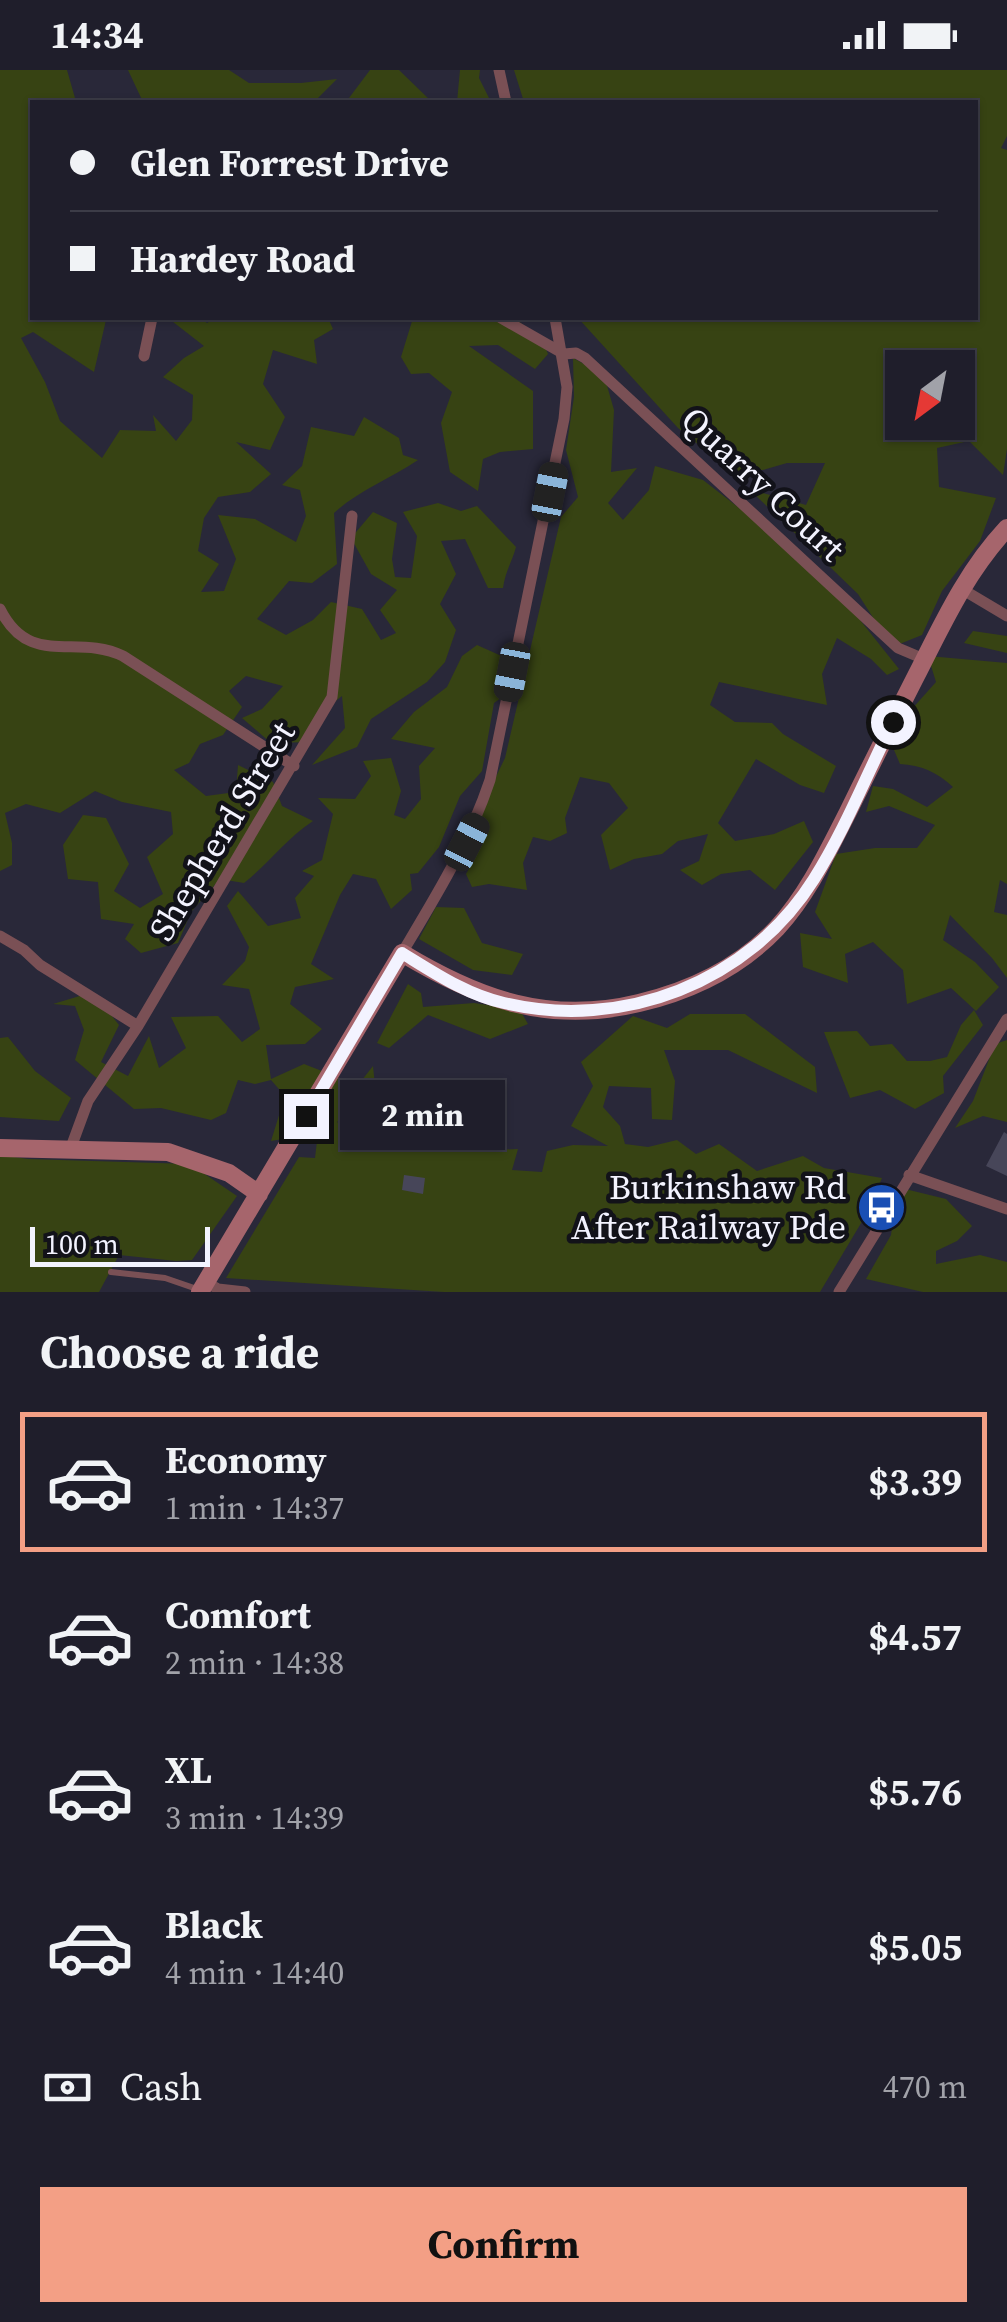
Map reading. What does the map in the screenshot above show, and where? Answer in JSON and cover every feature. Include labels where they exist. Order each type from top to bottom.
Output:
[{"type":"street","points":[[499,70],[506,100]]},
{"type":"street","points":[[144,356],[152,320]]},
{"type":"street","name":"Quarry Court","points":[[504,320],[564,354],[576,353],[585,358],[898,648],[924,659]]},
{"type":"street","points":[[245,1292],[202,1288],[476,824],[490,780],[564,419],[567,388],[556,320]]},
{"type":"street","name":"Shepherd Street","points":[[70,1150],[88,1102],[138,1026],[332,698],[352,516]]},
{"type":"street","points":[[402,953],[444,979],[500,1002],[553,1012],[612,1010],[677,994],[731,966],[776,929],[814,879],[960,588],[1007,528]]},
{"type":"street","points":[[960,588],[1007,616]]},
{"type":"street","points":[[0,609],[16,634],[32,644],[49,648],[96,645],[124,656],[294,766]]},
{"type":"street","points":[[0,936],[138,1026]]},
{"type":"street","points":[[840,1292],[1007,1019]]},
{"type":"street","points":[[0,1148],[168,1152],[229,1173],[259,1194]]},
{"type":"street","points":[[909,1175],[1007,1209]]},
{"type":"lane","points":[[110,1272],[164,1278],[202,1288]]},
{"type":"green space","points":[[0,70],[67,70],[74,100],[30,100],[30,320],[106,320],[94,372],[33,332],[21,338],[45,382],[60,421],[102,458],[120,430],[156,431],[153,415],[176,441],[192,420],[193,395],[163,377],[204,346],[171,320],[207,323],[329,320],[333,329],[314,340],[317,364],[273,350],[263,384],[285,417],[270,450],[236,442],[271,474],[250,492],[218,497],[204,518],[198,551],[219,564],[201,592],[224,591],[236,559],[218,515],[255,519],[296,542],[306,516],[300,490],[282,485],[302,466],[311,427],[354,436],[364,417],[399,438],[403,455],[418,460],[334,513],[337,564],[312,583],[289,581],[257,619],[286,635],[313,620],[331,602],[362,609],[381,640],[396,633],[380,610],[397,590],[371,574],[351,538],[373,512],[397,523],[392,559],[395,577],[411,578],[417,536],[403,512],[438,503],[461,511],[477,506],[516,547],[503,588],[488,588],[465,539],[441,541],[456,574],[440,604],[456,630],[445,662],[427,682],[371,719],[357,747],[312,765],[345,728],[342,696],[323,711],[310,742],[271,743],[242,718],[262,709],[283,686],[246,676],[229,691],[242,707],[223,735],[200,744],[189,763],[174,770],[206,796],[236,792],[238,765],[273,782],[282,806],[313,821],[244,883],[220,879],[191,912],[178,943],[141,953],[125,939],[134,924],[101,919],[98,882],[68,879],[63,845],[83,815],[106,818],[129,864],[114,891],[140,908],[163,894],[147,857],[173,834],[171,812],[122,802],[95,791],[60,813],[26,804],[5,813],[12,865],[0,871]]},
{"type":"green space","points":[[128,70],[229,70],[249,83],[337,79],[316,100],[142,100]]},
{"type":"green space","points":[[370,70],[399,70],[430,100],[348,100]]},
{"type":"green space","points":[[460,70],[480,70],[479,78],[490,100],[457,100]]},
{"type":"green space","points":[[514,70],[1007,70],[1007,136],[1001,148],[1007,150],[1007,449],[1003,475],[969,441],[937,448],[939,487],[996,498],[980,541],[942,591],[922,635],[897,645],[888,641],[858,594],[749,489],[806,505],[825,463],[787,463],[738,477],[678,428],[580,320],[978,320],[978,100],[523,100]]},
{"type":"green space","points":[[412,320],[517,320],[543,342],[548,354],[535,369],[498,345],[469,346],[533,391],[533,449],[500,452],[483,459],[478,491],[450,472],[441,423],[452,392],[429,373],[411,374],[401,357]]},
{"type":"green space","points":[[573,358],[604,375],[614,410],[611,472],[637,468],[608,503],[623,520],[649,490],[655,466],[703,480],[774,535],[856,615],[899,669],[887,675],[871,659],[837,638],[822,674],[827,705],[719,682],[710,705],[735,722],[772,723],[836,766],[824,793],[800,785],[756,759],[718,823],[735,841],[774,834],[804,821],[813,842],[775,890],[750,870],[721,874],[702,885],[680,870],[699,861],[708,834],[678,841],[662,854],[634,859],[610,870],[601,835],[628,808],[609,783],[580,777],[565,818],[567,833],[550,841],[533,837],[523,863],[527,890],[489,884],[472,887],[466,874],[480,848],[470,830],[505,758],[561,517],[578,497],[566,450],[574,397]]},
{"type":"green space","points":[[973,631],[1007,636],[1007,653],[964,643]]},
{"type":"green space","points":[[477,645],[506,658],[515,688],[494,703],[482,771],[460,796],[439,847],[418,873],[410,874],[412,890],[391,909],[376,879],[353,874],[311,964],[334,979],[295,987],[290,1004],[322,1029],[305,1044],[266,1045],[271,1079],[304,1064],[358,1085],[373,1066],[375,1086],[337,1122],[354,1133],[423,1149],[518,1149],[512,1170],[542,1172],[547,1151],[573,1145],[608,1146],[571,1126],[593,1086],[581,1062],[633,1016],[667,1028],[690,1014],[745,1014],[815,1067],[817,1093],[728,1050],[664,1050],[675,1081],[672,1120],[652,1119],[651,1088],[609,1086],[603,1107],[620,1126],[625,1144],[648,1147],[677,1140],[696,1154],[719,1144],[757,1171],[803,1156],[824,1168],[882,1178],[876,1192],[879,1193],[820,1292],[444,1292],[226,1278],[299,1157],[315,1158],[318,1133],[271,1141],[285,1096],[271,1080],[255,1084],[238,1080],[226,1113],[211,1120],[161,1108],[134,1109],[75,1060],[84,1030],[75,1006],[53,1004],[93,992],[119,1025],[101,1062],[128,1076],[149,1036],[159,1068],[186,1048],[171,1017],[218,1016],[242,1042],[260,1029],[249,989],[222,985],[245,961],[249,947],[227,906],[238,891],[268,926],[301,918],[295,898],[314,876],[302,871],[322,860],[333,814],[318,798],[355,799],[371,776],[363,761],[391,758],[401,791],[394,815],[405,819],[421,799],[419,766],[435,748],[391,739],[414,712],[447,687],[462,656]]},
{"type":"green space","points":[[928,656],[1007,663],[1007,884],[1000,880],[994,912],[1007,915],[1007,978],[950,915],[943,940],[975,962],[999,987],[976,1011],[951,988],[907,1004],[903,970],[873,942],[845,954],[848,983],[803,967],[800,933],[832,939],[815,912],[836,854],[875,848],[917,848],[935,825],[889,806],[866,812],[873,786],[893,789],[927,807],[953,787],[928,770],[900,764],[891,743],[911,710],[936,682]]},
{"type":"green space","points":[[436,907],[464,908],[482,943],[523,954],[512,975],[473,970],[419,939]]},
{"type":"green space","points":[[408,984],[421,993],[423,1007],[474,1003],[520,1010],[528,1024],[490,1039],[428,1015],[389,1048],[377,1043]]},
{"type":"green space","points":[[974,1010],[983,1025],[943,1076],[944,1093],[915,1109],[880,1090],[850,1098],[824,1032],[857,1031],[870,1046],[892,1044],[907,1061],[930,1061],[947,1057],[961,1025]]},
{"type":"green space","points":[[8,1037],[35,1071],[71,1098],[59,1121],[0,1117],[0,1038]]},
{"type":"green space","points":[[1007,1040],[1007,1122],[983,1116],[955,1128],[973,1101],[995,1044]]},
{"type":"green space","points":[[0,1155],[190,1164],[237,1196],[192,1260],[119,1255],[99,1292],[0,1292]]},
{"type":"green space","points":[[901,1188],[946,1199],[972,1226],[957,1241],[936,1251],[936,1264],[980,1255],[1007,1262],[1007,1292],[923,1292],[866,1279],[891,1235]]},
{"type":"building","points":[[419,1092],[423,1098],[420,1104],[413,1105],[408,1099],[411,1093]]},
{"type":"building","points":[[1004,1132],[1007,1134],[1007,1176],[986,1166]]},
{"type":"building","points":[[404,1175],[425,1178],[423,1194],[402,1190]]},
{"type":"place","name":"Burkinshaw Rd After Railway Pde","points":[[881,1207]]},
{"type":"route","points":[[306,1116],[402,953],[444,979],[500,1002],[553,1012],[612,1010],[677,994],[731,966],[776,929],[814,879],[893,722]]}]
